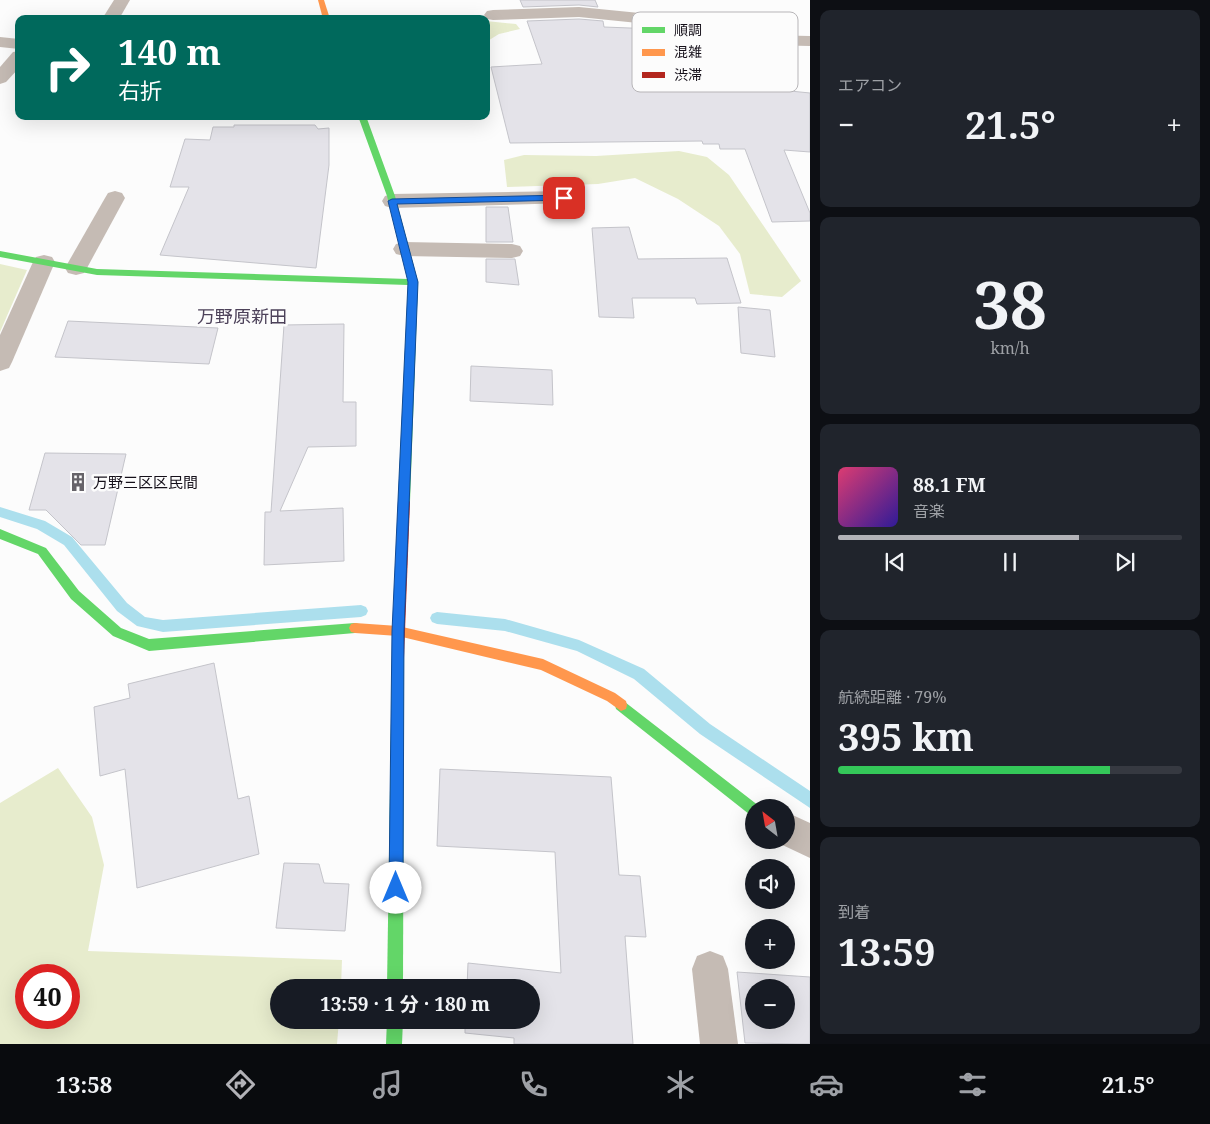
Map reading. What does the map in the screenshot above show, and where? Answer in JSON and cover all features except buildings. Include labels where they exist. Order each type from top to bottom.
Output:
[{"type":"street","points":[[113,15],[122,0]]},
{"type":"street","points":[[321,0],[326,15]]},
{"type":"street","points":[[493,15],[579,12],[632,13]]},
{"type":"street","points":[[0,42],[15,44]]},
{"type":"street","points":[[0,78],[15,61]]},
{"type":"street","points":[[363,120],[392,201],[413,282],[398,631],[395,979]]},
{"type":"street","points":[[76,268],[115,198]]},
{"type":"street","points":[[392,201],[564,198]]},
{"type":"street","points":[[404,249],[512,251]]},
{"type":"street","points":[[0,254],[97,272],[413,282]]},
{"type":"street","points":[[0,362],[44,262]]},
{"type":"street","points":[[0,534],[42,551],[75,595],[117,632],[149,645],[351,628],[398,631],[543,665],[610,696],[745,804]]},
{"type":"street","points":[[795,834],[810,841]]},
{"type":"street","points":[[710,969],[719,1044]]},
{"type":"street","points":[[394,1044],[395,1029]]},
{"type":"green space","points":[[490,21],[516,24],[520,29],[499,34],[490,40]]},
{"type":"green space","points":[[679,151],[707,157],[729,175],[801,281],[782,297],[750,294],[740,254],[719,226],[678,199],[635,178],[598,184],[507,187],[504,160],[524,155],[596,156]]},
{"type":"green space","points":[[0,264],[27,270],[0,332]]},
{"type":"green space","points":[[58,768],[92,817],[104,865],[88,951],[342,960],[341,979],[270,979],[270,1029],[338,1029],[337,1044],[0,1044],[0,803]]},
{"type":"waterway","points":[[0,512],[41,525],[68,541],[122,607],[142,622],[163,626],[361,611]]},
{"type":"waterway","points":[[437,618],[505,625],[579,646],[639,674],[705,729],[810,800]]},
{"type":"traffic: fast","points":[[363,120],[391,196],[413,282],[404,502]]},
{"type":"traffic: fast","points":[[0,254],[97,272],[413,282]]},
{"type":"traffic: fast","points":[[0,534],[42,551],[75,595],[117,632],[149,645],[355,628]]},
{"type":"traffic: fast","points":[[395,979],[398,657]]},
{"type":"traffic: fast","points":[[621,705],[745,804]]},
{"type":"traffic: fast","points":[[394,1044],[395,1029]]},
{"type":"traffic: slow","points":[[321,0],[326,15]]},
{"type":"traffic: slow","points":[[355,628],[398,631],[543,665],[611,697],[621,705]]},
{"type":"traffic: jam","points":[[398,657],[404,502]]},
{"type":"place","name":"万野三区区民間","points":[[78,482]]},
{"type":"district","name":"万野原新田","points":[[242,316]]},
{"type":"route","points":[[396,888],[398,631],[413,282],[392,201],[564,198]]}]
